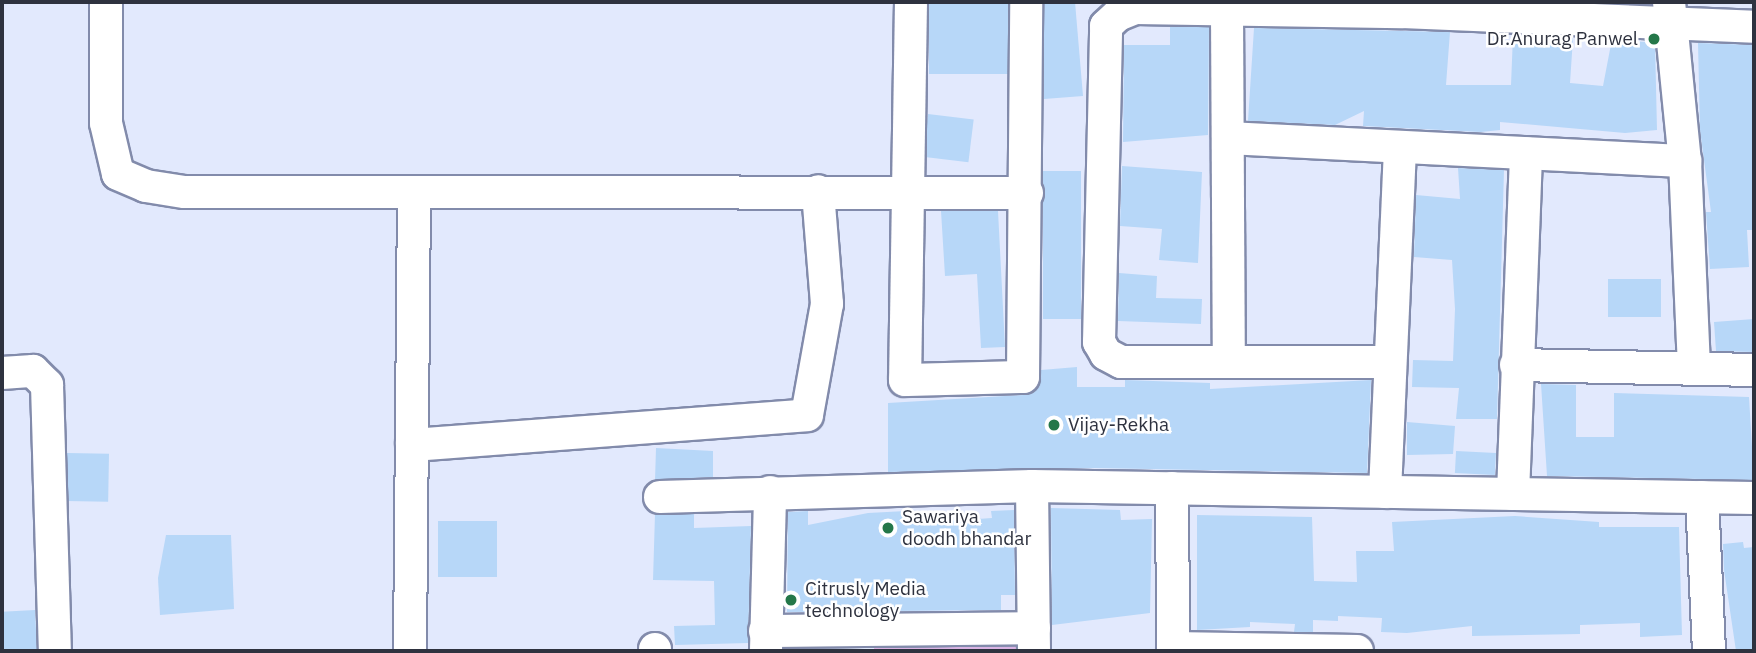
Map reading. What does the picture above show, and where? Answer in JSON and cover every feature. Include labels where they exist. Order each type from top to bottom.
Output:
[{"type":"street","points":[[106,2],[106,123],[118,174],[146,186],[185,192],[1027,193]]},
{"type":"street","points":[[911,2],[905,380],[1023,377],[1027,193],[1026,2]]},
{"type":"street","points":[[1389,362],[1121,362],[1106,354],[1099,342],[1106,26],[1135,8],[1227,11],[1403,7],[1670,13],[1754,27]]},
{"type":"street","points":[[1227,11],[1229,362]]},
{"type":"street","points":[[1670,13],[1685,161],[1694,369]]},
{"type":"street","points":[[1229,138],[1685,161]]},
{"type":"street","points":[[1385,492],[1400,147]]},
{"type":"street","points":[[1513,494],[1526,153]]},
{"type":"street","points":[[412,445],[807,415],[827,303],[818,191]]},
{"type":"street","points":[[410,651],[414,192]]},
{"type":"street","points":[[1516,365],[1754,370]]},
{"type":"street","points":[[2,373],[33,370],[47,385],[55,651]]},
{"type":"street","points":[[770,492],[765,641],[1034,640],[1032,486]]},
{"type":"street","points":[[660,497],[1032,486],[1754,498]]},
{"type":"street","points":[[1172,488],[1173,649],[1357,651]]},
{"type":"street","points":[[1702,498],[1709,651]]},
{"type":"shaded area","points":[[1037,633],[1037,651],[874,651],[874,646]]},
{"type":"building","points":[[929,2],[1008,2],[1008,74],[929,74]]},
{"type":"building","points":[[1044,2],[1075,2],[1083,96],[1044,99]]},
{"type":"building","points":[[1170,27],[1209,27],[1208,135],[1123,142],[1124,45],[1170,45]]},
{"type":"building","points":[[1254,28],[1450,32],[1446,85],[1511,85],[1513,35],[1573,38],[1570,83],[1603,86],[1612,39],[1655,43],[1657,130],[1625,133],[1500,122],[1500,130],[1481,132],[1363,126],[1364,111],[1335,125],[1248,121]]},
{"type":"building","points":[[1698,43],[1754,45],[1754,230],[1747,230],[1749,267],[1710,269],[1706,212],[1711,212],[1700,130]]},
{"type":"building","points":[[928,114],[974,120],[968,162],[923,157]]},
{"type":"building","points":[[1122,166],[1202,172],[1198,263],[1159,260],[1162,229],[1120,226]]},
{"type":"building","points":[[1458,168],[1504,170],[1497,419],[1456,419],[1459,388],[1412,387],[1413,360],[1453,361],[1455,309],[1452,260],[1414,257],[1416,195],[1460,199]]},
{"type":"building","points":[[1043,171],[1081,171],[1081,319],[1043,319]]},
{"type":"building","points":[[941,211],[998,211],[1005,347],[981,348],[977,274],[945,276]]},
{"type":"building","points":[[1119,273],[1157,276],[1156,298],[1202,299],[1201,324],[1118,321]]},
{"type":"building","points":[[1608,279],[1661,279],[1661,317],[1608,317]]},
{"type":"building","points":[[1754,319],[1754,352],[1716,351],[1714,322]]},
{"type":"building","points":[[1077,367],[1077,387],[1125,387],[1125,380],[1210,383],[1210,389],[1371,380],[1367,473],[1095,468],[888,472],[888,403],[1024,395],[1039,387],[1041,370]]},
{"type":"building","points":[[1541,384],[1576,385],[1576,437],[1614,437],[1614,393],[1749,397],[1754,480],[1547,476]]},
{"type":"building","points":[[1407,422],[1455,426],[1453,454],[1407,455]]},
{"type":"building","points":[[656,448],[713,451],[713,477],[655,480]]},
{"type":"building","points":[[1456,451],[1496,453],[1495,475],[1455,473]]},
{"type":"building","points":[[67,453],[109,454],[108,502],[66,501]]},
{"type":"building","points":[[1051,508],[1120,510],[1121,520],[1152,519],[1150,613],[1052,625]]},
{"type":"building","points":[[1014,510],[1015,595],[1001,595],[1001,610],[787,612],[788,512],[808,511],[808,525],[868,513],[906,511],[906,524],[992,518],[991,511]]},
{"type":"building","points":[[655,514],[694,514],[694,528],[751,526],[748,643],[675,645],[674,626],[715,625],[714,581],[653,580]]},
{"type":"building","points":[[1197,515],[1312,517],[1314,581],[1357,582],[1356,551],[1394,551],[1392,522],[1515,516],[1599,522],[1599,527],[1679,527],[1682,635],[1640,637],[1640,623],[1580,625],[1580,634],[1472,636],[1472,626],[1407,633],[1381,632],[1382,618],[1338,616],[1338,621],[1313,620],[1313,632],[1294,632],[1295,624],[1250,622],[1250,627],[1197,630]]},
{"type":"building","points":[[438,521],[497,521],[497,577],[438,577]]},
{"type":"building","points":[[166,535],[231,535],[234,609],[160,615],[158,578]]},
{"type":"building","points":[[1743,542],[1744,548],[1754,547],[1754,651],[1736,651],[1724,570],[1723,544]]},
{"type":"building","points":[[35,610],[37,651],[4,651],[2,612]]},
{"type":"place","name":"Dr.Anurag Panwel","points":[[1654,39]]},
{"type":"place","name":"Vijay-Rekha","points":[[1054,425]]},
{"type":"place","name":"Sawariya doodh bhandar","points":[[888,528]]},
{"type":"place","name":"Citrusly Media technology","points":[[791,600]]}]
